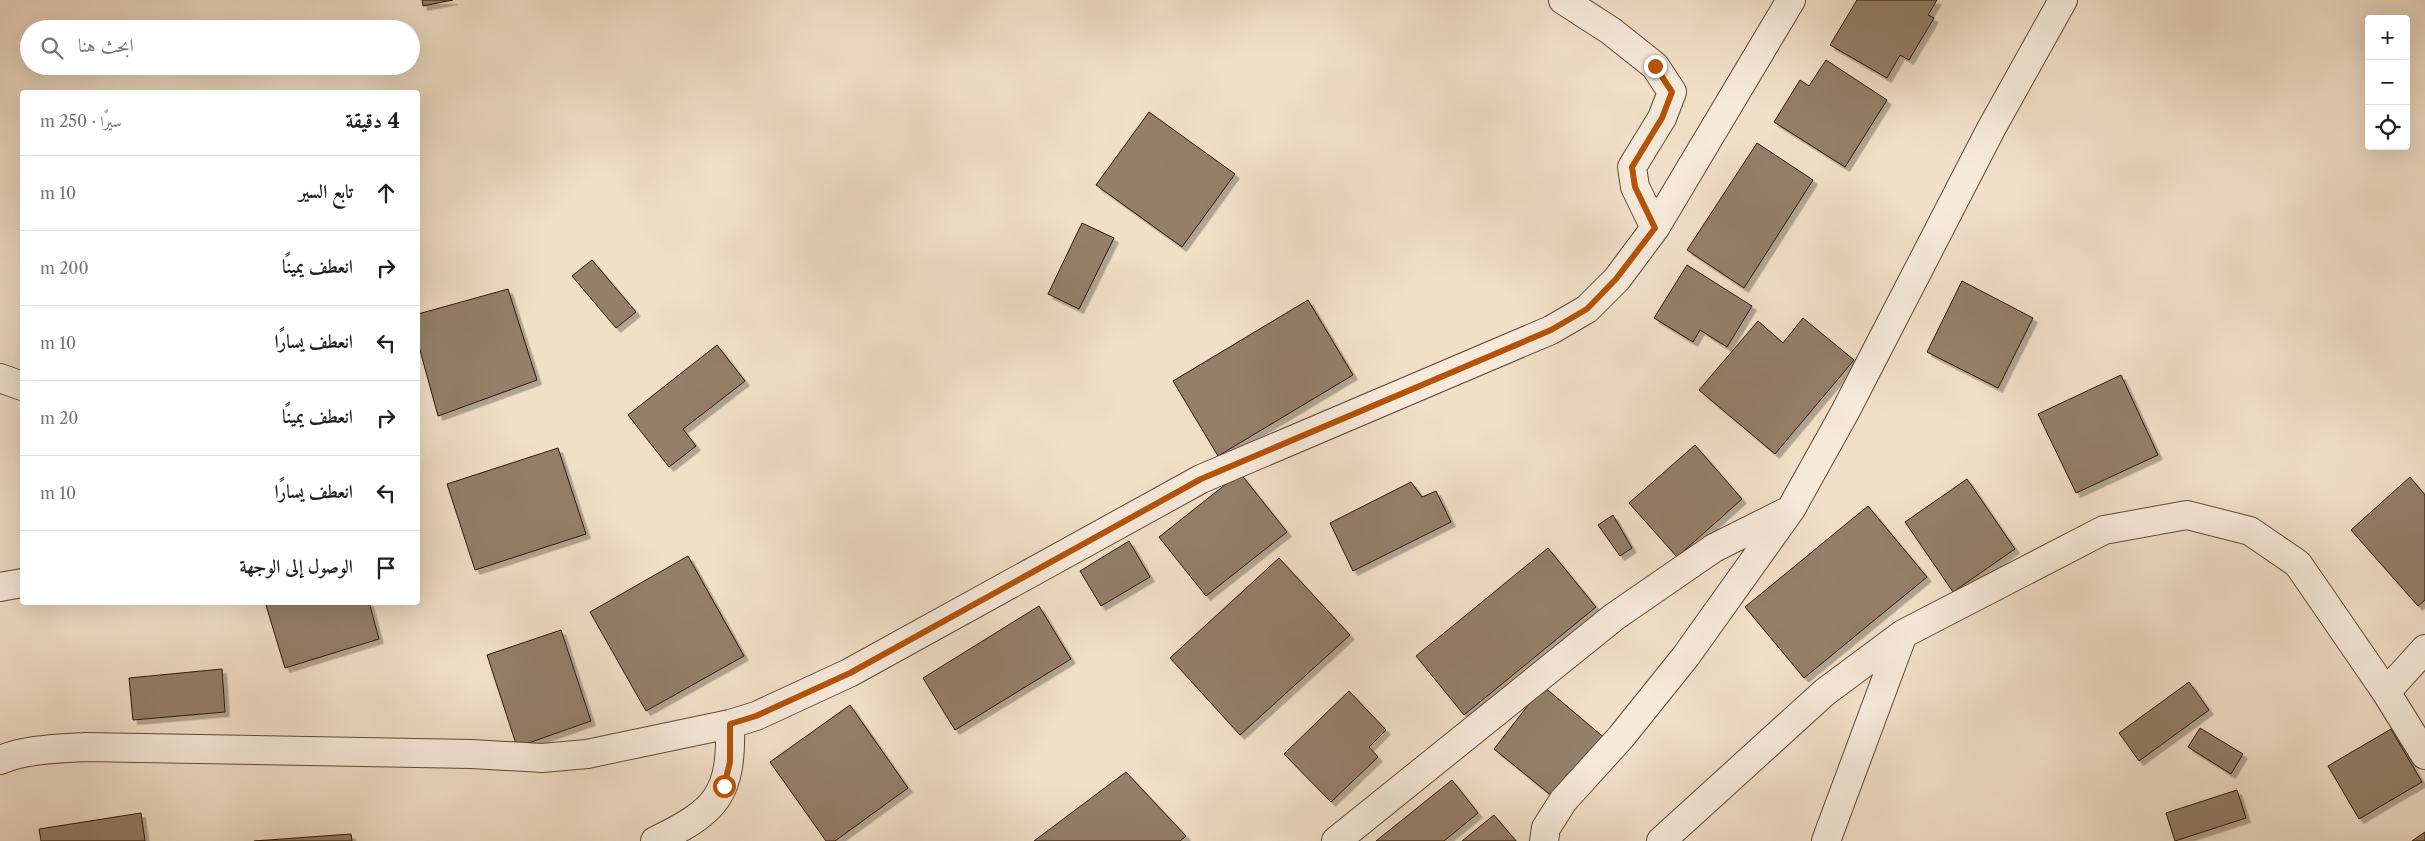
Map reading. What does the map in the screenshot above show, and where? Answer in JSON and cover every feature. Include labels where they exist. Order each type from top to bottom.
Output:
[{"type":"street","points":[[1563,0],[1612,30],[1655,66],[1672,92],[1662,118],[1632,167],[1635,187],[1655,228]]},
{"type":"street","points":[[0,760],[15,754],[35,751],[85,748],[471,754],[542,758],[587,754],[730,724],[756,716],[850,673],[1201,479],[1551,330],[1587,309],[1616,279],[1655,228],[1791,0]]},
{"type":"street","points":[[1544,841],[1546,828],[1563,801],[1621,737],[1686,656],[1791,509],[1845,412],[1991,129],[2063,0]]},
{"type":"street","points":[[0,378],[20,385]]},
{"type":"street","points":[[1336,841],[1614,617],[1714,548],[1791,509]]},
{"type":"street","points":[[1661,841],[1825,692],[1903,634],[2104,530],[2187,516],[2250,531],[2298,564],[2386,692],[2425,755]]},
{"type":"street","points":[[0,587],[20,583]]},
{"type":"street","points":[[1826,841],[1903,634]]},
{"type":"street","points":[[2386,692],[2425,649]]},
{"type":"street","points":[[655,841],[688,825],[705,812],[719,796],[728,774],[730,724]]},
{"type":"building","points":[[422,0],[453,0],[423,6]]},
{"type":"building","points":[[1857,0],[1937,0],[1928,15],[1934,18],[1909,60],[1900,55],[1887,78],[1830,45]]},
{"type":"building","points":[[1826,60],[1887,100],[1845,167],[1774,122],[1800,80],[1809,86]]},
{"type":"building","points":[[1149,112],[1235,174],[1182,247],[1096,185]]},
{"type":"building","points":[[1757,143],[1813,180],[1744,288],[1687,250]]},
{"type":"building","points":[[1082,223],[1114,238],[1079,309],[1048,294]]},
{"type":"building","points":[[592,260],[636,312],[616,328],[572,276]]},
{"type":"building","points":[[1687,265],[1752,306],[1727,347],[1700,330],[1693,342],[1654,318]]},
{"type":"building","points":[[1962,281],[2033,318],[1998,388],[1927,352]]},
{"type":"building","points":[[508,289],[537,380],[438,416],[420,350],[420,313]]},
{"type":"building","points":[[1308,300],[1353,375],[1218,456],[1173,381]]},
{"type":"building","points":[[1803,318],[1854,360],[1775,454],[1699,390],[1758,321],[1783,343]]},
{"type":"building","points":[[717,345],[745,381],[683,429],[696,446],[669,467],[628,415]]},
{"type":"building","points":[[2121,375],[2158,455],[2076,493],[2038,414]]},
{"type":"building","points":[[1695,445],[1742,499],[1677,557],[1629,503]]},
{"type":"building","points":[[558,448],[586,534],[475,570],[447,484]]},
{"type":"building","points":[[1240,473],[1287,532],[1206,596],[1159,537]]},
{"type":"building","points":[[2410,477],[2425,495],[2425,600],[2418,606],[2351,530]]},
{"type":"building","points":[[1967,479],[2015,549],[1953,592],[1905,522]]},
{"type":"building","points":[[1411,482],[1422,497],[1436,491],[1451,522],[1353,571],[1330,523]]},
{"type":"building","points":[[1868,506],[1927,577],[1804,678],[1745,607]]},
{"type":"building","points":[[1613,515],[1632,548],[1620,556],[1598,525]]},
{"type":"building","points":[[1129,541],[1150,577],[1101,606],[1080,571]]},
{"type":"building","points":[[1548,548],[1596,607],[1464,715],[1416,656]]},
{"type":"building","points":[[688,556],[744,656],[646,711],[590,612]]},
{"type":"building","points":[[1279,558],[1350,635],[1240,735],[1170,658]]},
{"type":"building","points":[[266,605],[370,605],[379,639],[285,668]]},
{"type":"building","points":[[1039,606],[1071,659],[955,730],[923,678]]},
{"type":"building","points":[[561,630],[591,721],[517,747],[487,655]]},
{"type":"building","points":[[222,669],[225,712],[133,720],[129,678]]},
{"type":"building","points":[[2189,682],[2209,710],[2139,761],[2119,733]]},
{"type":"building","points":[[1543,686],[1607,740],[1558,801],[1494,749]]},
{"type":"building","points":[[1349,691],[1386,730],[1369,747],[1378,757],[1331,802],[1284,754]]},
{"type":"building","points":[[850,705],[908,788],[835,841],[826,841],[770,762]]},
{"type":"building","points":[[2200,728],[2243,754],[2231,774],[2188,747]]},
{"type":"building","points":[[2391,729],[2422,782],[2359,819],[2328,766]]},
{"type":"building","points":[[1126,772],[1186,836],[1180,841],[1034,841]]},
{"type":"building","points":[[1452,780],[1478,813],[1444,841],[1376,841]]},
{"type":"building","points":[[2237,790],[2246,818],[2175,841],[2166,813]]},
{"type":"building","points":[[141,813],[145,841],[41,841],[39,829]]},
{"type":"building","points":[[1494,815],[1516,841],[1462,841]]},
{"type":"building","points":[[2425,832],[2425,841],[2412,841]]},
{"type":"building","points":[[351,834],[352,841],[254,841]]},
{"type":"route","points":[[724,786],[730,762],[730,724],[756,716],[850,673],[1145,508],[1201,479],[1551,330],[1587,309],[1616,279],[1655,228],[1635,187],[1632,167],[1662,118],[1672,92],[1655,66]]}]
